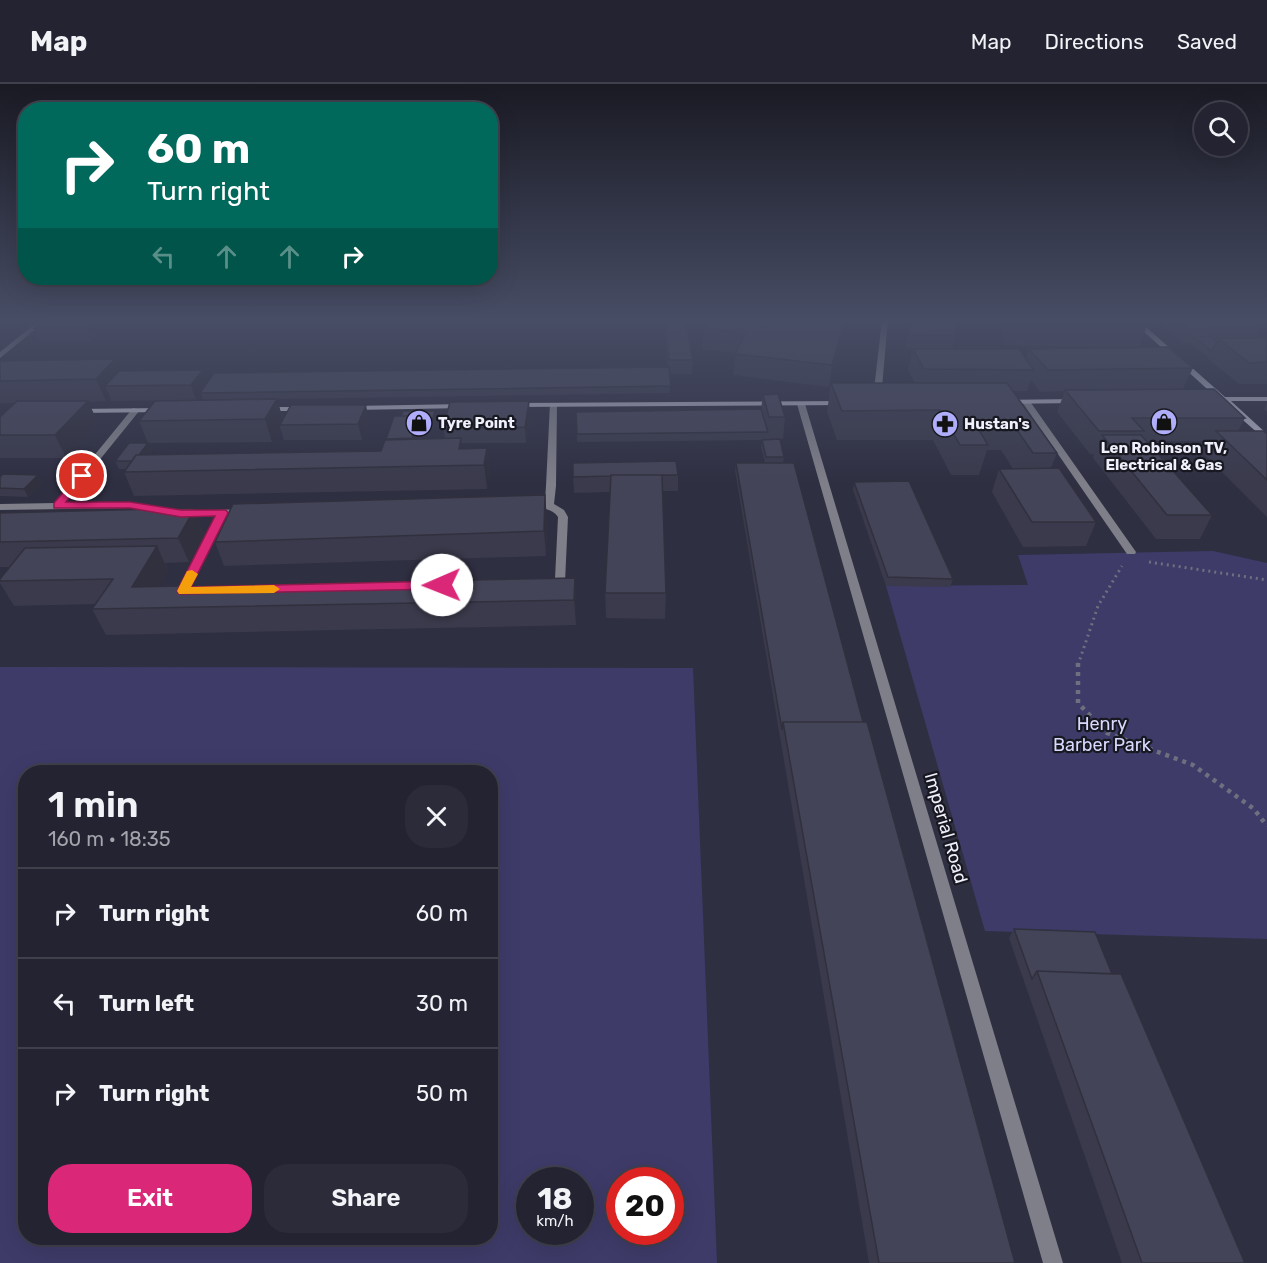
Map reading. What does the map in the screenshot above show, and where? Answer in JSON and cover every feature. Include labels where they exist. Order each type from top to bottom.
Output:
[{"type":"street","points":[[876,403],[879,374]]},
{"type":"street","points":[[1194,374],[1267,438]]},
{"type":"street","points":[[1199,399],[1267,399]]},
{"type":"street","points":[[991,402],[1083,401]]},
{"type":"street","points":[[1026,402],[1131,552]]},
{"type":"street","points":[[506,405],[855,403]]},
{"type":"street","points":[[866,403],[888,403]]},
{"type":"street","name":"Imperial Road","points":[[801,404],[1053,1263]]},
{"type":"street","points":[[549,505],[553,405]]},
{"type":"street","points":[[342,408],[470,406]]},
{"type":"street","points":[[250,409],[319,408]]},
{"type":"street","points":[[58,506],[136,410]]},
{"type":"street","points":[[68,411],[170,410]]},
{"type":"street","points":[[0,507],[130,505],[181,514],[257,512]]},
{"type":"street","points":[[514,506],[549,505],[561,512],[563,517],[560,582],[536,583]]},
{"type":"street","points":[[206,590],[183,591],[222,513]]},
{"type":"path","points":[[1267,580],[1150,562],[1131,552],[1098,606],[1078,663],[1078,703],[1107,733],[1192,765],[1254,809],[1267,826]]},
{"type":"green space","name":"Henry Barber Park","points":[[1213,551],[1267,563],[1267,939],[985,931],[886,586],[1028,585],[1018,555]]},
{"type":"green space","points":[[0,667],[693,668],[717,1263],[0,1263]]},
{"type":"building","points":[[0,374],[101,374],[96,379],[0,381]]},
{"type":"building","points":[[116,374],[200,374],[191,385],[105,386]]},
{"type":"building","points":[[213,374],[670,374],[671,386],[200,393]]},
{"type":"building","points":[[831,383],[1007,383],[1057,453],[1033,453],[1010,420],[973,420],[988,445],[960,445],[940,410],[842,411]]},
{"type":"building","points":[[1214,389],[1245,418],[1132,418],[1144,431],[1099,431],[1065,390]]},
{"type":"building","points":[[778,394],[785,417],[769,417],[763,395]]},
{"type":"building","points":[[277,399],[265,419],[139,421],[155,401]]},
{"type":"building","points":[[17,401],[88,401],[55,435],[0,435],[0,417]]},
{"type":"building","points":[[529,401],[525,427],[443,428],[450,402]]},
{"type":"building","points":[[291,405],[366,405],[358,424],[280,425]]},
{"type":"building","points":[[761,409],[768,432],[577,434],[576,412]]},
{"type":"building","points":[[403,411],[435,411],[432,420],[420,420],[419,416],[401,416]]},
{"type":"building","points":[[394,416],[419,416],[412,438],[386,439]]},
{"type":"building","points":[[1216,431],[1263,431],[1267,434],[1267,480]]},
{"type":"building","points":[[1102,435],[1141,435],[1212,515],[1167,515]]},
{"type":"building","points":[[461,438],[459,449],[487,448],[484,465],[124,472],[136,455],[381,451],[385,440]]},
{"type":"building","points":[[780,439],[784,457],[766,457],[762,440]]},
{"type":"building","points":[[129,443],[148,443],[132,461],[115,461]]},
{"type":"building","points":[[676,461],[678,475],[573,477],[573,463]]},
{"type":"building","points":[[736,463],[794,463],[863,722],[783,722],[782,730]]},
{"type":"building","points":[[1059,468],[1096,522],[1032,522],[999,469]]},
{"type":"building","points":[[3,474],[38,475],[24,489],[0,488],[0,477]]},
{"type":"building","points":[[611,475],[662,475],[666,593],[605,593]]},
{"type":"building","points":[[909,481],[953,579],[888,577],[854,482]]},
{"type":"building","points":[[545,495],[544,531],[215,542],[233,504]]},
{"type":"building","points":[[195,508],[178,538],[0,542],[0,513]]},
{"type":"building","points":[[157,546],[132,587],[575,578],[574,600],[92,609],[113,579],[0,581],[25,548]]},
{"type":"building","points":[[783,722],[867,722],[1015,1263],[879,1263]]},
{"type":"building","points":[[1014,929],[1095,932],[1112,974],[1037,971],[1032,979]]},
{"type":"building","points":[[1037,971],[1121,974],[1245,1263],[1142,1263]]},
{"type":"slow traffic","points":[[192,574],[183,591],[274,589]]},
{"type":"place","name":"Len Robinson TV, Electrical & Gas","points":[[1164,422]]},
{"type":"place","name":"Tyre Point","points":[[419,423]]},
{"type":"place","name":"Hustan's","points":[[945,424]]},
{"type":"route","points":[[82,476],[58,506],[130,505],[181,514],[222,513],[183,591],[442,585]]}]
